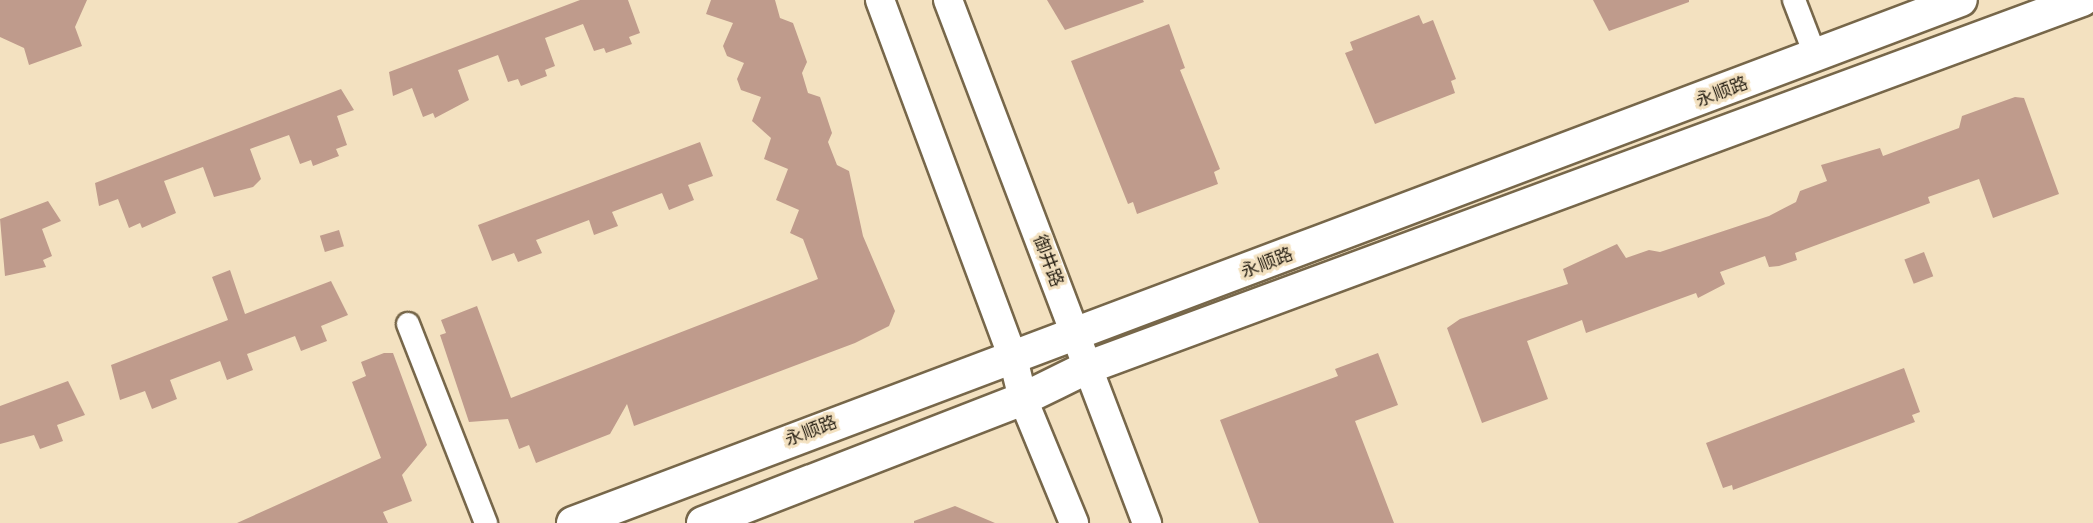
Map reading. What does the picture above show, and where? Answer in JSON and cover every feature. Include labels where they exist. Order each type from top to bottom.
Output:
[{"type":"main road","name":"永顺路","points":[[573,523],[1012,354],[1077,334],[1816,57],[1960,0]]},
{"type":"main road","name":"永顺路","points":[[703,523],[1023,399],[1086,368],[2082,0]]},
{"type":"street","points":[[880,0],[1012,354],[1023,399],[1074,523]]},
{"type":"street","name":"御井路","points":[[948,0],[1077,334],[1086,368],[1147,523]]},
{"type":"street","points":[[1794,0],[1816,57]]},
{"type":"street","points":[[408,324],[486,523]]},
{"type":"building","points":[[0,0],[87,0],[75,27],[82,46],[29,65],[24,48],[0,37]]},
{"type":"building","points":[[580,0],[628,0],[640,33],[629,37],[632,44],[606,53],[604,48],[594,51],[583,24],[545,38],[555,66],[545,70],[547,76],[521,86],[518,79],[508,82],[498,55],[458,70],[469,100],[435,118],[433,113],[423,117],[412,88],[393,96],[389,72]]},
{"type":"building","points":[[711,0],[775,0],[780,18],[793,23],[807,62],[802,73],[808,93],[820,97],[832,133],[828,142],[837,165],[849,171],[863,236],[895,311],[889,326],[855,343],[634,426],[627,404],[610,434],[536,463],[529,445],[519,449],[508,419],[469,422],[440,335],[446,333],[441,320],[477,306],[511,398],[818,279],[803,239],[790,233],[799,210],[776,200],[788,169],[764,159],[771,138],[752,121],[761,97],[741,90],[737,79],[744,63],[727,56],[723,46],[733,23],[706,14]]},
{"type":"building","points":[[1047,0],[1143,0],[1144,2],[1065,30]]},
{"type":"building","points":[[1593,0],[1689,0],[1689,2],[1609,31]]},
{"type":"building","points":[[1419,15],[1423,24],[1433,20],[1456,79],[1451,81],[1455,93],[1375,124],[1345,53],[1353,50],[1350,42]]},
{"type":"building","points":[[1169,24],[1185,68],[1180,70],[1220,169],[1214,172],[1218,184],[1137,214],[1133,202],[1128,204],[1071,61]]},
{"type":"building","points":[[341,89],[354,110],[337,116],[347,145],[336,149],[339,156],[313,166],[311,160],[300,164],[289,135],[250,149],[261,179],[253,187],[214,197],[203,167],[164,181],[176,213],[142,228],[140,223],[129,228],[118,199],[99,206],[95,183]]},
{"type":"building","points":[[2015,97],[2024,98],[2059,194],[1993,218],[1979,179],[1928,197],[1930,203],[1795,253],[1797,260],[1769,267],[1765,256],[1720,272],[1725,284],[1698,298],[1696,293],[1586,333],[1582,320],[1527,341],[1548,399],[1482,423],[1447,328],[1460,319],[1568,284],[1563,269],[1617,244],[1626,258],[1649,250],[1660,252],[1769,216],[1796,202],[1800,191],[1827,181],[1821,165],[1880,148],[1883,156],[1959,128],[1962,116]]},
{"type":"building","points":[[700,142],[713,176],[688,185],[694,200],[669,210],[662,193],[612,212],[618,226],[594,235],[589,220],[536,240],[542,253],[518,262],[514,253],[492,261],[478,225]]},
{"type":"building","points":[[48,201],[61,221],[42,229],[52,256],[43,260],[46,267],[5,276],[0,219]]},
{"type":"building","points":[[339,230],[344,246],[325,252],[320,236]]},
{"type":"building","points":[[1924,252],[1933,276],[1914,284],[1904,260]]},
{"type":"building","points":[[230,270],[245,314],[331,281],[348,315],[321,326],[327,341],[301,351],[295,336],[247,354],[253,370],[227,380],[220,361],[170,380],[177,399],[152,409],[145,391],[120,400],[111,365],[228,320],[212,277]]},
{"type":"building","points":[[384,353],[393,353],[427,445],[402,475],[412,501],[383,512],[388,523],[237,523],[381,458],[352,382],[366,376],[361,362]]},
{"type":"building","points":[[1378,353],[1398,405],[1355,421],[1394,523],[1259,523],[1220,420],[1338,376],[1335,369]]},
{"type":"building","points":[[1904,368],[1920,412],[1912,415],[1915,422],[1733,490],[1732,485],[1723,488],[1706,443]]},
{"type":"building","points":[[68,381],[85,415],[57,425],[63,441],[40,449],[34,435],[0,444],[0,406]]},
{"type":"building","points":[[955,506],[995,523],[914,523],[914,521]]}]
